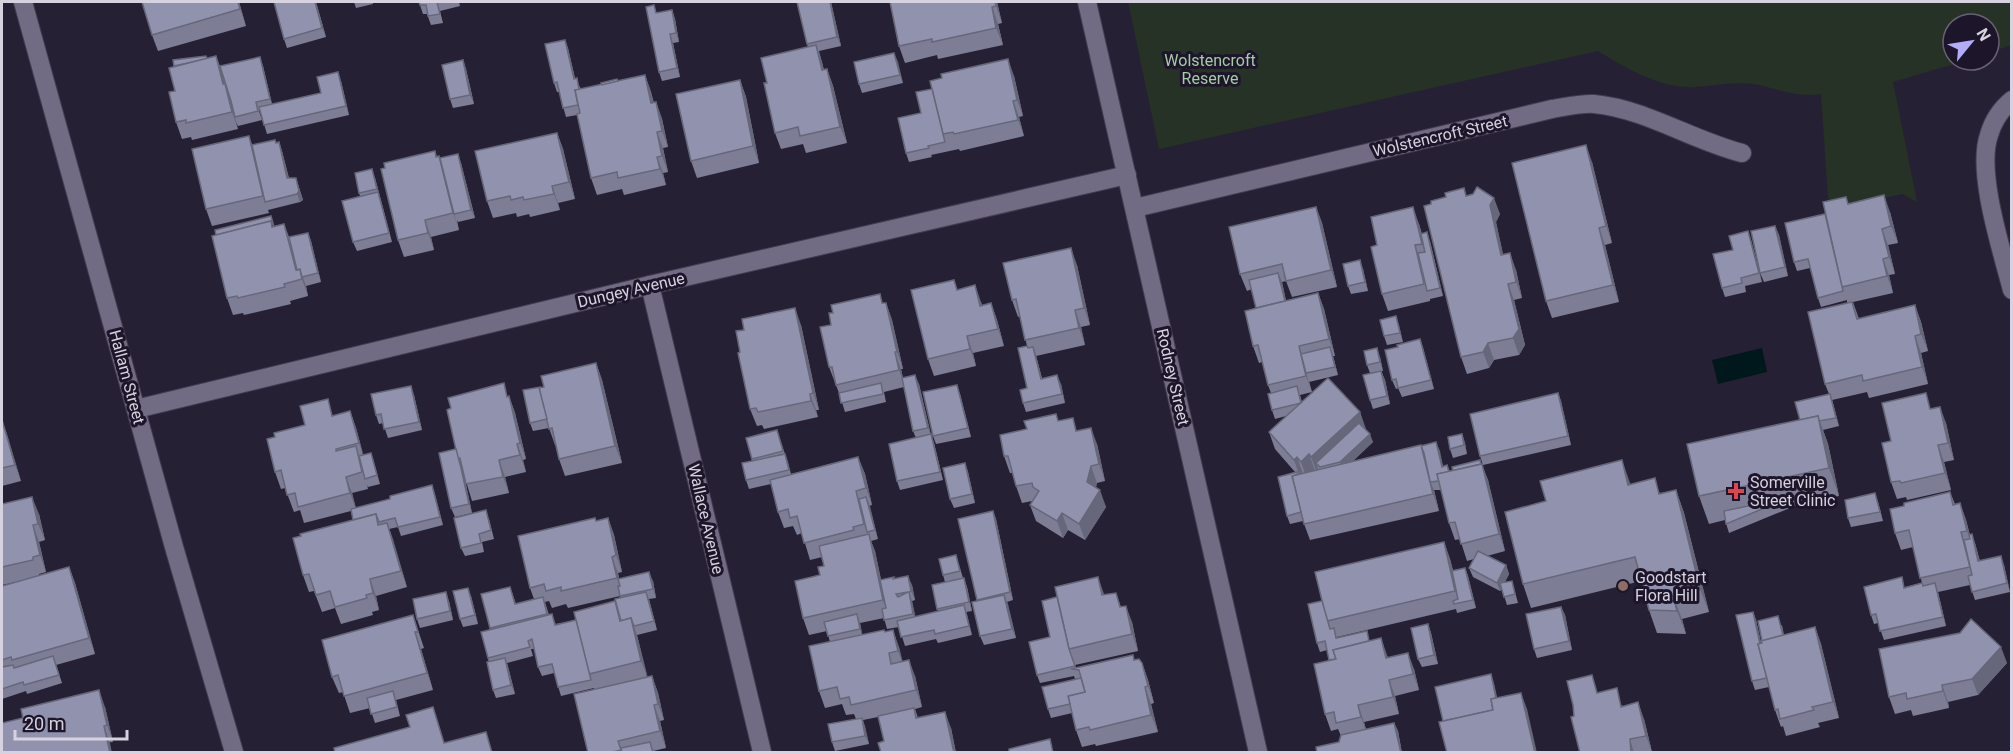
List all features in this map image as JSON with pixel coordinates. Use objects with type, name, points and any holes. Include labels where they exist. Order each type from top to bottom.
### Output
[{"type":"street","name":"Hallam Street","points":[[23,2],[174,547],[234,753]]},
{"type":"street","name":"Rodney Street","points":[[1087,2],[1258,753]]},
{"type":"street","points":[[2012,100],[1998,115],[1988,135],[1985,152],[1989,195],[2012,290]]},
{"type":"street","name":"Wolstencroft Street","points":[[1135,208],[1552,109],[1591,104],[1628,110],[1717,147],[1742,153]]},
{"type":"street","name":"Dungey Avenue","points":[[136,408],[1127,174]]},
{"type":"street","name":"Wallace Avenue","points":[[650,285],[762,753]]},
{"type":"green space","name":"Wolstencroft Reserve","points":[[1128,2],[2011,2],[2011,45],[2001,49],[2001,12],[1941,12],[1941,68],[1893,82],[1917,202],[1902,194],[1829,211],[1821,94],[1795,94],[1745,83],[1696,87],[1677,86],[1641,75],[1598,51],[1159,149]]},
{"type":"shaded area","points":[[1762,348],[1767,372],[1718,384],[1712,360]]},
{"type":"building","points":[[142,2],[238,2],[240,9],[152,35]]},
{"type":"building","points":[[274,2],[315,2],[322,28],[284,39]]},
{"type":"building","points":[[419,2],[437,2],[440,14],[428,16],[426,5],[420,5]]},
{"type":"building","points":[[797,2],[830,2],[837,37],[807,44]]},
{"type":"building","points":[[890,2],[995,2],[996,6],[992,7],[996,28],[932,42],[932,39],[899,46]]},
{"type":"building","points":[[654,5],[656,13],[672,10],[676,33],[670,34],[677,68],[659,72],[646,7]]},
{"type":"building","points":[[565,40],[574,79],[577,78],[579,90],[575,90],[578,105],[563,108],[557,82],[554,83],[545,44]]},
{"type":"building","points":[[816,45],[822,70],[827,69],[840,127],[800,136],[798,127],[775,133],[761,58]]},
{"type":"building","points":[[894,53],[900,75],[859,84],[854,62]]},
{"type":"building","points":[[206,56],[207,59],[174,66],[173,60]]},
{"type":"building","points":[[216,56],[232,112],[186,123],[186,120],[176,122],[169,92],[175,91],[169,68]]},
{"type":"building","points":[[260,57],[270,99],[256,102],[258,111],[235,117],[220,66]]},
{"type":"building","points":[[1008,59],[1017,100],[1013,101],[1018,120],[954,134],[953,132],[943,134],[930,81],[942,78],[941,74]]},
{"type":"building","points":[[463,60],[470,95],[450,99],[442,65]]},
{"type":"building","points":[[338,72],[346,106],[264,125],[259,107],[321,93],[317,77]]},
{"type":"building","points":[[645,75],[651,103],[656,102],[662,131],[657,132],[662,156],[657,157],[660,169],[618,178],[617,172],[591,178],[577,114],[580,113],[575,90]]},
{"type":"building","points":[[617,79],[618,81],[602,85],[601,83]]},
{"type":"building","points":[[740,80],[753,146],[691,161],[676,94]]},
{"type":"building","points":[[932,89],[945,142],[906,153],[898,118],[921,113],[916,92]]},
{"type":"building","points":[[557,133],[569,182],[552,186],[554,194],[524,200],[523,197],[511,200],[510,196],[487,201],[475,151]]},
{"type":"building","points":[[249,136],[263,196],[206,209],[192,149]]},
{"type":"building","points":[[275,140],[276,143],[279,142],[287,178],[296,178],[299,191],[297,194],[265,202],[252,145]]},
{"type":"building","points":[[1586,145],[1606,226],[1599,228],[1613,285],[1546,301],[1512,163]]},
{"type":"building","points":[[435,151],[436,157],[439,156],[453,213],[425,220],[428,233],[398,240],[381,169],[385,168],[384,163]]},
{"type":"building","points":[[458,154],[471,210],[454,214],[440,158]]},
{"type":"building","points":[[372,169],[377,189],[359,193],[355,173]]},
{"type":"building","points":[[1477,187],[1494,198],[1490,205],[1501,255],[1510,253],[1516,282],[1508,284],[1519,329],[1513,338],[1488,343],[1483,352],[1461,357],[1424,206],[1431,204],[1431,201],[1446,197],[1445,193],[1464,188],[1466,196],[1473,194]]},
{"type":"building","points":[[378,192],[389,233],[353,242],[342,201]]},
{"type":"building","points":[[1884,195],[1891,226],[1882,229],[1889,257],[1883,259],[1887,276],[1842,287],[1823,202],[1846,197],[1848,204]]},
{"type":"building","points":[[1316,207],[1331,270],[1286,281],[1282,264],[1240,274],[1229,227]]},
{"type":"building","points":[[1413,207],[1422,244],[1415,245],[1424,284],[1382,294],[1371,247],[1377,245],[1371,217]]},
{"type":"building","points":[[1825,214],[1843,291],[1818,298],[1808,259],[1794,262],[1785,223]]},
{"type":"building","points":[[271,216],[274,227],[271,221],[216,235],[215,230]]},
{"type":"building","points":[[271,221],[272,227],[284,224],[296,270],[300,269],[302,279],[284,284],[285,287],[238,298],[237,296],[227,298],[212,236]]},
{"type":"building","points":[[1775,226],[1785,267],[1760,273],[1751,231]]},
{"type":"building","points":[[1748,231],[1759,273],[1741,278],[1742,283],[1722,288],[1713,254],[1733,250],[1729,236]]},
{"type":"building","points":[[1427,232],[1440,288],[1427,291],[1418,253],[1425,252],[1421,234]]},
{"type":"building","points":[[308,233],[318,273],[302,277],[300,269],[297,270],[289,237]]},
{"type":"building","points":[[1071,248],[1084,308],[1075,310],[1079,328],[1025,340],[1016,299],[1012,300],[1003,263]]},
{"type":"building","points":[[1360,260],[1365,282],[1348,286],[1343,264]]},
{"type":"building","points":[[1278,273],[1285,301],[1256,308],[1249,280]]},
{"type":"building","points":[[954,280],[957,290],[975,285],[980,306],[991,303],[998,329],[967,336],[970,349],[928,359],[911,290]]},
{"type":"building","points":[[1318,293],[1329,339],[1299,346],[1306,376],[1268,385],[1258,345],[1253,346],[1245,311]]},
{"type":"building","points":[[880,294],[882,303],[886,303],[899,370],[836,385],[832,367],[829,367],[820,327],[831,325],[829,313],[833,313],[831,305]]},
{"type":"building","points":[[1852,302],[1857,319],[1915,305],[1921,334],[1915,336],[1922,367],[1863,381],[1862,375],[1825,384],[1808,312]]},
{"type":"building","points":[[795,308],[813,393],[810,394],[811,401],[758,412],[756,408],[750,409],[738,353],[740,352],[736,331],[744,330],[742,319]]},
{"type":"building","points":[[1396,316],[1400,333],[1384,336],[1380,320]]},
{"type":"building","points":[[1420,339],[1431,380],[1398,388],[1396,379],[1392,380],[1385,350]]},
{"type":"building","points":[[1027,346],[1028,348],[1033,347],[1041,379],[1057,375],[1062,394],[1023,403],[1020,390],[1027,388],[1018,348]]},
{"type":"building","points":[[1330,347],[1335,367],[1306,373],[1301,354]]},
{"type":"building","points":[[1377,348],[1380,362],[1367,365],[1364,351]]},
{"type":"building","points":[[596,363],[615,446],[559,459],[539,388],[544,387],[541,376]]},
{"type":"building","points":[[1381,371],[1387,396],[1370,400],[1363,375]]},
{"type":"building","points":[[915,375],[928,428],[913,431],[902,378]]},
{"type":"building","points":[[1328,378],[1360,412],[1311,457],[1309,454],[1301,462],[1297,457],[1294,460],[1269,432]]},
{"type":"building","points":[[504,383],[520,443],[517,444],[520,455],[499,460],[503,477],[466,484],[447,410],[451,408],[448,398]]},
{"type":"building","points":[[881,383],[883,394],[841,403],[839,393]]},
{"type":"building","points":[[957,385],[968,428],[933,436],[923,392]]},
{"type":"building","points":[[411,386],[419,422],[384,429],[381,414],[376,415],[371,394]]},
{"type":"building","points":[[1297,386],[1301,403],[1272,410],[1268,394]]},
{"type":"building","points":[[541,387],[539,388],[547,419],[530,423],[523,390]]},
{"type":"building","points":[[1558,393],[1568,436],[1480,456],[1470,414]]},
{"type":"building","points":[[1926,393],[1930,409],[1940,407],[1948,443],[1938,445],[1945,473],[1901,483],[1900,481],[1891,482],[1882,443],[1891,441],[1882,403]]},
{"type":"building","points":[[1830,394],[1836,418],[1819,421],[1818,416],[1800,420],[1795,402]]},
{"type":"building","points":[[328,399],[332,416],[350,411],[359,443],[336,449],[336,451],[356,446],[362,472],[346,477],[350,493],[298,507],[295,493],[287,495],[281,470],[275,472],[267,439],[275,437],[274,433],[305,425],[300,406]]},
{"type":"building","points":[[1056,414],[1058,421],[1073,418],[1076,431],[1091,428],[1099,464],[1091,466],[1087,482],[1100,490],[1079,524],[1062,513],[1057,521],[1030,505],[1039,491],[1033,487],[1032,483],[1016,486],[1008,456],[1004,456],[1000,435],[1027,429],[1024,421]]},
{"type":"building","points":[[1818,416],[1829,468],[1699,496],[1687,444]]},
{"type":"building","points":[[2,420],[15,465],[2,468]]},
{"type":"building","points":[[1359,423],[1370,434],[1340,462],[1320,467],[1316,463]]},
{"type":"building","points":[[777,430],[783,451],[752,459],[746,438]]},
{"type":"building","points":[[931,434],[940,472],[897,481],[889,444]]},
{"type":"building","points":[[1462,434],[1464,445],[1450,449],[1448,437]]},
{"type":"building","points":[[1436,442],[1442,467],[1447,465],[1449,472],[1437,474],[1439,481],[1430,482],[1421,446]]},
{"type":"building","points":[[1421,445],[1433,494],[1304,524],[1292,476]]},
{"type":"building","points":[[456,449],[469,504],[451,508],[439,453]]},
{"type":"building","points":[[371,453],[377,475],[365,479],[359,456]]},
{"type":"building","points":[[785,454],[789,470],[746,480],[742,463]]},
{"type":"building","points":[[858,457],[866,488],[856,491],[864,524],[853,527],[854,530],[804,543],[797,516],[790,518],[788,509],[778,512],[770,480]]},
{"type":"building","points":[[1480,460],[1481,464],[1453,471],[1452,467]]},
{"type":"building","points":[[1622,460],[1628,485],[1655,478],[1659,494],[1676,490],[1700,589],[1673,596],[1677,611],[1649,610],[1635,557],[1523,584],[1505,512],[1546,501],[1540,481]]},
{"type":"building","points":[[965,463],[972,494],[950,499],[943,468]]},
{"type":"building","points":[[1482,464],[1499,534],[1461,544],[1455,522],[1449,523],[1437,474]]},
{"type":"building","points":[[1297,472],[1298,474],[1292,476],[1301,512],[1287,516],[1278,477]]},
{"type":"building","points":[[432,485],[440,517],[398,527],[395,518],[379,522],[376,514],[353,520],[351,509]]},
{"type":"building","points":[[1950,492],[1953,505],[1960,503],[1967,531],[1961,532],[1970,567],[1920,578],[1909,530],[1895,533],[1890,509],[1904,506],[1904,503]]},
{"type":"building","points":[[1875,493],[1880,512],[1848,518],[1845,500]]},
{"type":"building","points":[[32,497],[38,524],[33,525],[40,555],[33,557],[33,560],[2,567],[2,504]]},
{"type":"building","points":[[866,497],[875,530],[867,532],[859,499]]},
{"type":"building","points":[[1786,499],[1726,524],[1724,511]]},
{"type":"building","points":[[486,510],[491,530],[479,534],[481,543],[461,548],[454,518]]},
{"type":"building","points":[[993,511],[1010,592],[977,600],[958,519]]},
{"type":"building","points":[[376,514],[378,525],[387,523],[401,571],[370,579],[373,593],[366,595],[367,598],[335,607],[330,591],[316,595],[309,574],[303,575],[293,538],[301,536],[300,534]]},
{"type":"building","points":[[595,518],[596,521],[608,518],[616,555],[612,557],[617,578],[561,591],[561,587],[546,591],[544,584],[530,588],[518,536]]},
{"type":"building","points":[[869,534],[883,600],[803,618],[795,581],[820,575],[818,567],[824,566],[819,546]]},
{"type":"building","points":[[1972,534],[1978,561],[2001,556],[2007,583],[1972,592],[1968,576],[1972,575],[1964,540],[1970,539],[1969,535]]},
{"type":"building","points":[[1444,542],[1455,591],[1327,621],[1315,572]]},
{"type":"building","points":[[1478,551],[1506,565],[1497,583],[1469,568]]},
{"type":"building","points":[[956,555],[960,571],[943,575],[939,559]]},
{"type":"building","points":[[69,567],[89,638],[12,660],[11,657],[2,660],[2,586]]},
{"type":"building","points":[[1465,568],[1473,600],[1454,604],[1453,601],[1458,599],[1452,571]]},
{"type":"building","points":[[649,572],[653,589],[620,596],[618,579]]},
{"type":"building","points":[[908,576],[913,614],[884,620],[882,609],[886,608],[880,580],[894,577],[893,579]]},
{"type":"building","points":[[1098,577],[1102,595],[1116,593],[1120,607],[1126,606],[1132,634],[1069,649],[1055,587]]},
{"type":"building","points":[[1902,577],[1904,588],[1922,583],[1923,586],[1935,583],[1943,617],[1880,631],[1876,614],[1871,615],[1864,587]]},
{"type":"building","points":[[964,578],[969,602],[937,609],[932,585]]},
{"type":"building","points":[[1512,581],[1515,594],[1504,597],[1500,583]]},
{"type":"building","points":[[510,587],[515,604],[543,597],[547,614],[490,628],[481,594]]},
{"type":"building","points":[[468,588],[475,615],[460,619],[453,591]]},
{"type":"building","points":[[446,592],[450,611],[417,619],[413,599]]},
{"type":"building","points":[[646,592],[654,621],[634,626],[631,618],[621,621],[615,599]]},
{"type":"building","points":[[1004,595],[1012,629],[980,636],[972,602]]},
{"type":"building","points":[[1057,597],[1075,666],[1037,675],[1029,642],[1050,637],[1042,601]]},
{"type":"building","points":[[615,601],[620,621],[631,618],[641,661],[589,674],[574,612]]},
{"type":"building","points":[[1322,601],[1330,629],[1334,628],[1336,638],[1367,631],[1369,641],[1333,650],[1336,659],[1329,660],[1325,641],[1317,643],[1308,604]]},
{"type":"building","points":[[964,605],[969,626],[935,634],[934,630],[901,637],[897,621]]},
{"type":"building","points":[[1561,607],[1569,641],[1534,649],[1526,614]]},
{"type":"building","points":[[1753,612],[1767,678],[1752,681],[1736,615]]},
{"type":"building","points":[[552,614],[555,625],[576,620],[591,680],[558,687],[552,664],[538,667],[532,639],[528,641],[530,647],[488,658],[481,632]]},
{"type":"building","points":[[857,614],[860,629],[828,636],[824,622]]},
{"type":"building","points":[[413,615],[418,632],[415,632],[427,673],[344,696],[338,675],[332,677],[322,640]]},
{"type":"building","points":[[1778,616],[1783,635],[1762,641],[1758,621]]},
{"type":"building","points":[[1971,619],[2001,647],[1972,679],[1942,685],[1943,691],[1907,699],[1906,693],[1889,697],[1879,649],[1960,633]]},
{"type":"building","points":[[1428,624],[1434,655],[1418,659],[1411,628]]},
{"type":"building","points":[[1815,627],[1833,702],[1812,707],[1814,710],[1780,719],[1778,709],[1775,710],[1758,644],[1762,643],[1761,641]]},
{"type":"building","points":[[884,630],[885,632],[893,630],[898,651],[889,653],[891,664],[909,660],[916,690],[851,705],[849,697],[840,699],[837,687],[819,691],[809,646]]},
{"type":"building","points":[[1381,638],[1386,658],[1408,653],[1413,674],[1389,680],[1393,697],[1358,705],[1361,717],[1336,723],[1334,712],[1325,714],[1314,664],[1336,659],[1333,650]]},
{"type":"building","points":[[1133,655],[1134,660],[1139,659],[1142,663],[1148,686],[1145,687],[1151,715],[1090,730],[1089,727],[1076,730],[1068,696],[1085,692],[1079,670],[1071,669]]},
{"type":"building","points":[[53,656],[59,675],[2,689],[2,667],[13,665],[14,668]]},
{"type":"building","points":[[505,658],[511,685],[493,690],[487,662]]},
{"type":"building","points":[[1491,674],[1496,698],[1491,699],[1493,710],[1443,721],[1435,687]]},
{"type":"building","points":[[1592,675],[1597,693],[1617,688],[1621,707],[1638,702],[1646,736],[1630,739],[1631,753],[1580,753],[1571,717],[1574,716],[1573,705],[1567,681]]},
{"type":"building","points":[[652,676],[658,704],[654,705],[660,731],[618,741],[621,750],[608,753],[588,753],[574,694]]},
{"type":"building","points":[[1081,678],[1085,692],[1068,696],[1070,704],[1048,709],[1042,687]]},
{"type":"building","points":[[99,690],[107,725],[104,726],[110,753],[2,753],[2,723],[23,718],[21,709]]},
{"type":"building","points":[[393,691],[397,707],[371,714],[367,698]]},
{"type":"building","points":[[1521,693],[1535,753],[1447,753],[1439,722],[1493,710],[1491,699]]},
{"type":"building","points":[[433,707],[444,743],[486,732],[492,753],[335,753],[334,748],[410,727],[406,715]]},
{"type":"building","points":[[914,708],[916,718],[945,712],[954,753],[879,753],[881,752],[878,743],[884,741],[878,716]]},
{"type":"building","points":[[862,718],[865,736],[832,742],[828,724]]},
{"type":"building","points":[[1394,723],[1401,753],[1317,753],[1316,747],[1339,742],[1341,735]]},
{"type":"building","points":[[1050,739],[1053,753],[1009,753],[1009,749]]},
{"type":"building","points":[[650,742],[653,753],[622,753],[621,748]]},
{"type":"place","name":"Somerville Street Clinic","points":[[1736,491]]},
{"type":"place","name":"Goodstart Flora Hill","points":[[1623,586]]}]
